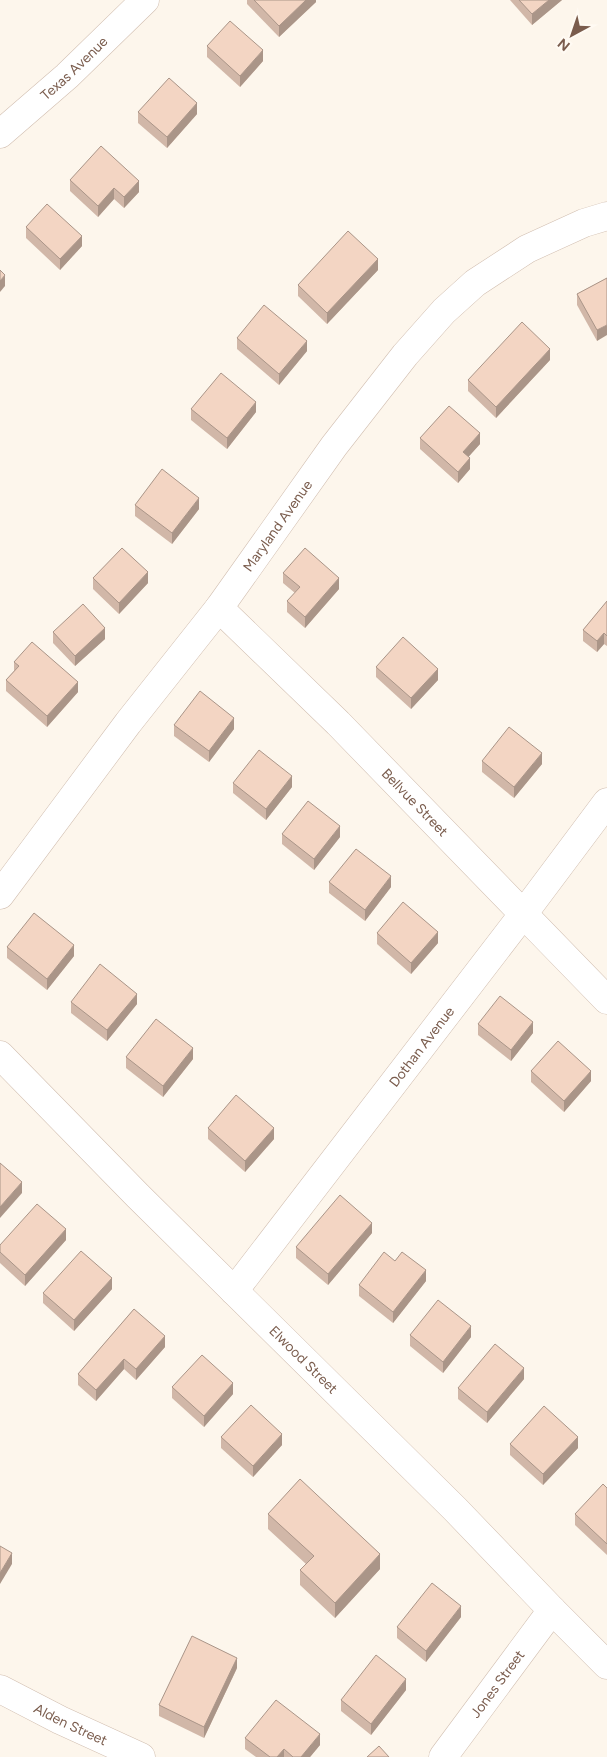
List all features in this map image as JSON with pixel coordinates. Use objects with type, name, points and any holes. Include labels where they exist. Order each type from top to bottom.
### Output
[{"type":"street","name":"Texas Avenue","points":[[1,130],[67,76],[145,0]]},
{"type":"street","name":"Maryland Avenue","points":[[0,895],[128,723],[218,608],[334,446],[406,355],[444,311],[475,284],[527,249],[584,223],[607,216]]},
{"type":"street","name":"Bellvue Street","points":[[218,608],[338,723],[607,1000]]},
{"type":"street","name":"Dothan Avenue","points":[[234,1291],[524,914],[607,802]]},
{"type":"street","name":"Elwood Street","points":[[0,1054],[138,1196],[455,1509],[607,1665]]},
{"type":"street","name":"Jones Street","points":[[444,1757],[552,1610]]},
{"type":"street","name":"Alden Street","points":[[0,1689],[60,1720],[141,1757]]},
{"type":"building","points":[[254,0],[306,0],[279,26]]},
{"type":"building","points":[[519,0],[549,0],[532,14]]},
{"type":"building","points":[[230,21],[263,50],[240,76],[207,46]]},
{"type":"building","points":[[169,78],[197,103],[167,137],[138,112]]},
{"type":"building","points":[[101,146],[139,181],[124,197],[114,188],[98,206],[70,180]]},
{"type":"building","points":[[47,204],[82,236],[60,259],[26,227]]},
{"type":"building","points":[[348,231],[378,259],[327,313],[298,285]]},
{"type":"building","points":[[0,270],[5,275],[0,281]]},
{"type":"building","points":[[607,278],[607,325],[597,330],[577,294]]},
{"type":"building","points":[[264,305],[307,341],[279,374],[237,338]]},
{"type":"building","points":[[522,322],[550,349],[496,407],[468,380]]},
{"type":"building","points":[[221,373],[256,402],[227,438],[191,409]]},
{"type":"building","points":[[449,406],[480,433],[463,452],[470,458],[458,472],[420,438]]},
{"type":"building","points":[[162,469],[199,498],[172,533],[135,505]]},
{"type":"building","points":[[122,548],[148,572],[119,603],[93,578]]},
{"type":"building","points":[[305,548],[339,578],[305,617],[287,601],[300,587],[283,573]]},
{"type":"building","points":[[607,601],[607,636],[604,633],[597,641],[583,630]]},
{"type":"building","points":[[83,604],[105,628],[75,656],[53,632]]},
{"type":"building","points":[[403,637],[438,669],[411,698],[376,667]]},
{"type":"building","points":[[32,642],[78,682],[47,716],[6,680],[19,666],[14,662]]},
{"type":"building","points":[[200,691],[234,718],[209,751],[174,725]]},
{"type":"building","points":[[509,727],[542,753],[514,787],[482,761]]},
{"type":"building","points":[[259,750],[292,776],[266,809],[233,783]]},
{"type":"building","points":[[308,801],[340,826],[314,859],[282,834]]},
{"type":"building","points":[[356,849],[391,876],[365,910],[329,882]]},
{"type":"building","points":[[403,902],[438,932],[411,963],[377,933]]},
{"type":"building","points":[[34,913],[74,945],[47,979],[7,947]]},
{"type":"building","points":[[100,964],[137,994],[107,1030],[71,1002]]},
{"type":"building","points":[[500,996],[533,1022],[511,1050],[478,1024]]},
{"type":"building","points":[[156,1019],[193,1048],[163,1086],[126,1057]]},
{"type":"building","points":[[558,1041],[591,1071],[564,1101],[531,1071]]},
{"type":"building","points":[[236,1095],[274,1128],[245,1161],[208,1128]]},
{"type":"building","points":[[0,1163],[22,1182],[0,1207]]},
{"type":"building","points":[[340,1195],[372,1223],[328,1274],[296,1247]]},
{"type":"building","points":[[37,1204],[66,1229],[25,1275],[0,1252],[0,1245]]},
{"type":"building","points":[[81,1251],[112,1278],[74,1320],[43,1293]]},
{"type":"building","points":[[384,1252],[395,1261],[402,1252],[426,1270],[393,1312],[359,1285]]},
{"type":"building","points":[[438,1300],[471,1326],[443,1362],[410,1335]]},
{"type":"building","points":[[134,1309],[165,1336],[136,1369],[124,1359],[96,1390],[78,1374]]},
{"type":"building","points":[[495,1344],[524,1368],[487,1412],[458,1388]]},
{"type":"building","points":[[202,1355],[233,1383],[204,1416],[172,1387]]},
{"type":"building","points":[[251,1405],[282,1434],[253,1466],[221,1437]]},
{"type":"building","points":[[544,1406],[578,1437],[543,1474],[510,1444]]},
{"type":"building","points":[[300,1479],[380,1554],[335,1603],[300,1570],[314,1556],[268,1514]]},
{"type":"building","points":[[603,1484],[607,1488],[607,1544],[575,1514]]},
{"type":"building","points":[[0,1546],[12,1553],[0,1573]]},
{"type":"building","points":[[432,1583],[461,1606],[426,1651],[397,1627]]},
{"type":"building","points":[[192,1636],[237,1658],[204,1727],[159,1705]]},
{"type":"building","points":[[376,1655],[406,1679],[371,1724],[341,1700]]},
{"type":"building","points":[[276,1700],[320,1734],[301,1757],[293,1757],[284,1749],[277,1757],[270,1757],[245,1738]]},
{"type":"building","points":[[379,1746],[389,1757],[367,1757]]}]
